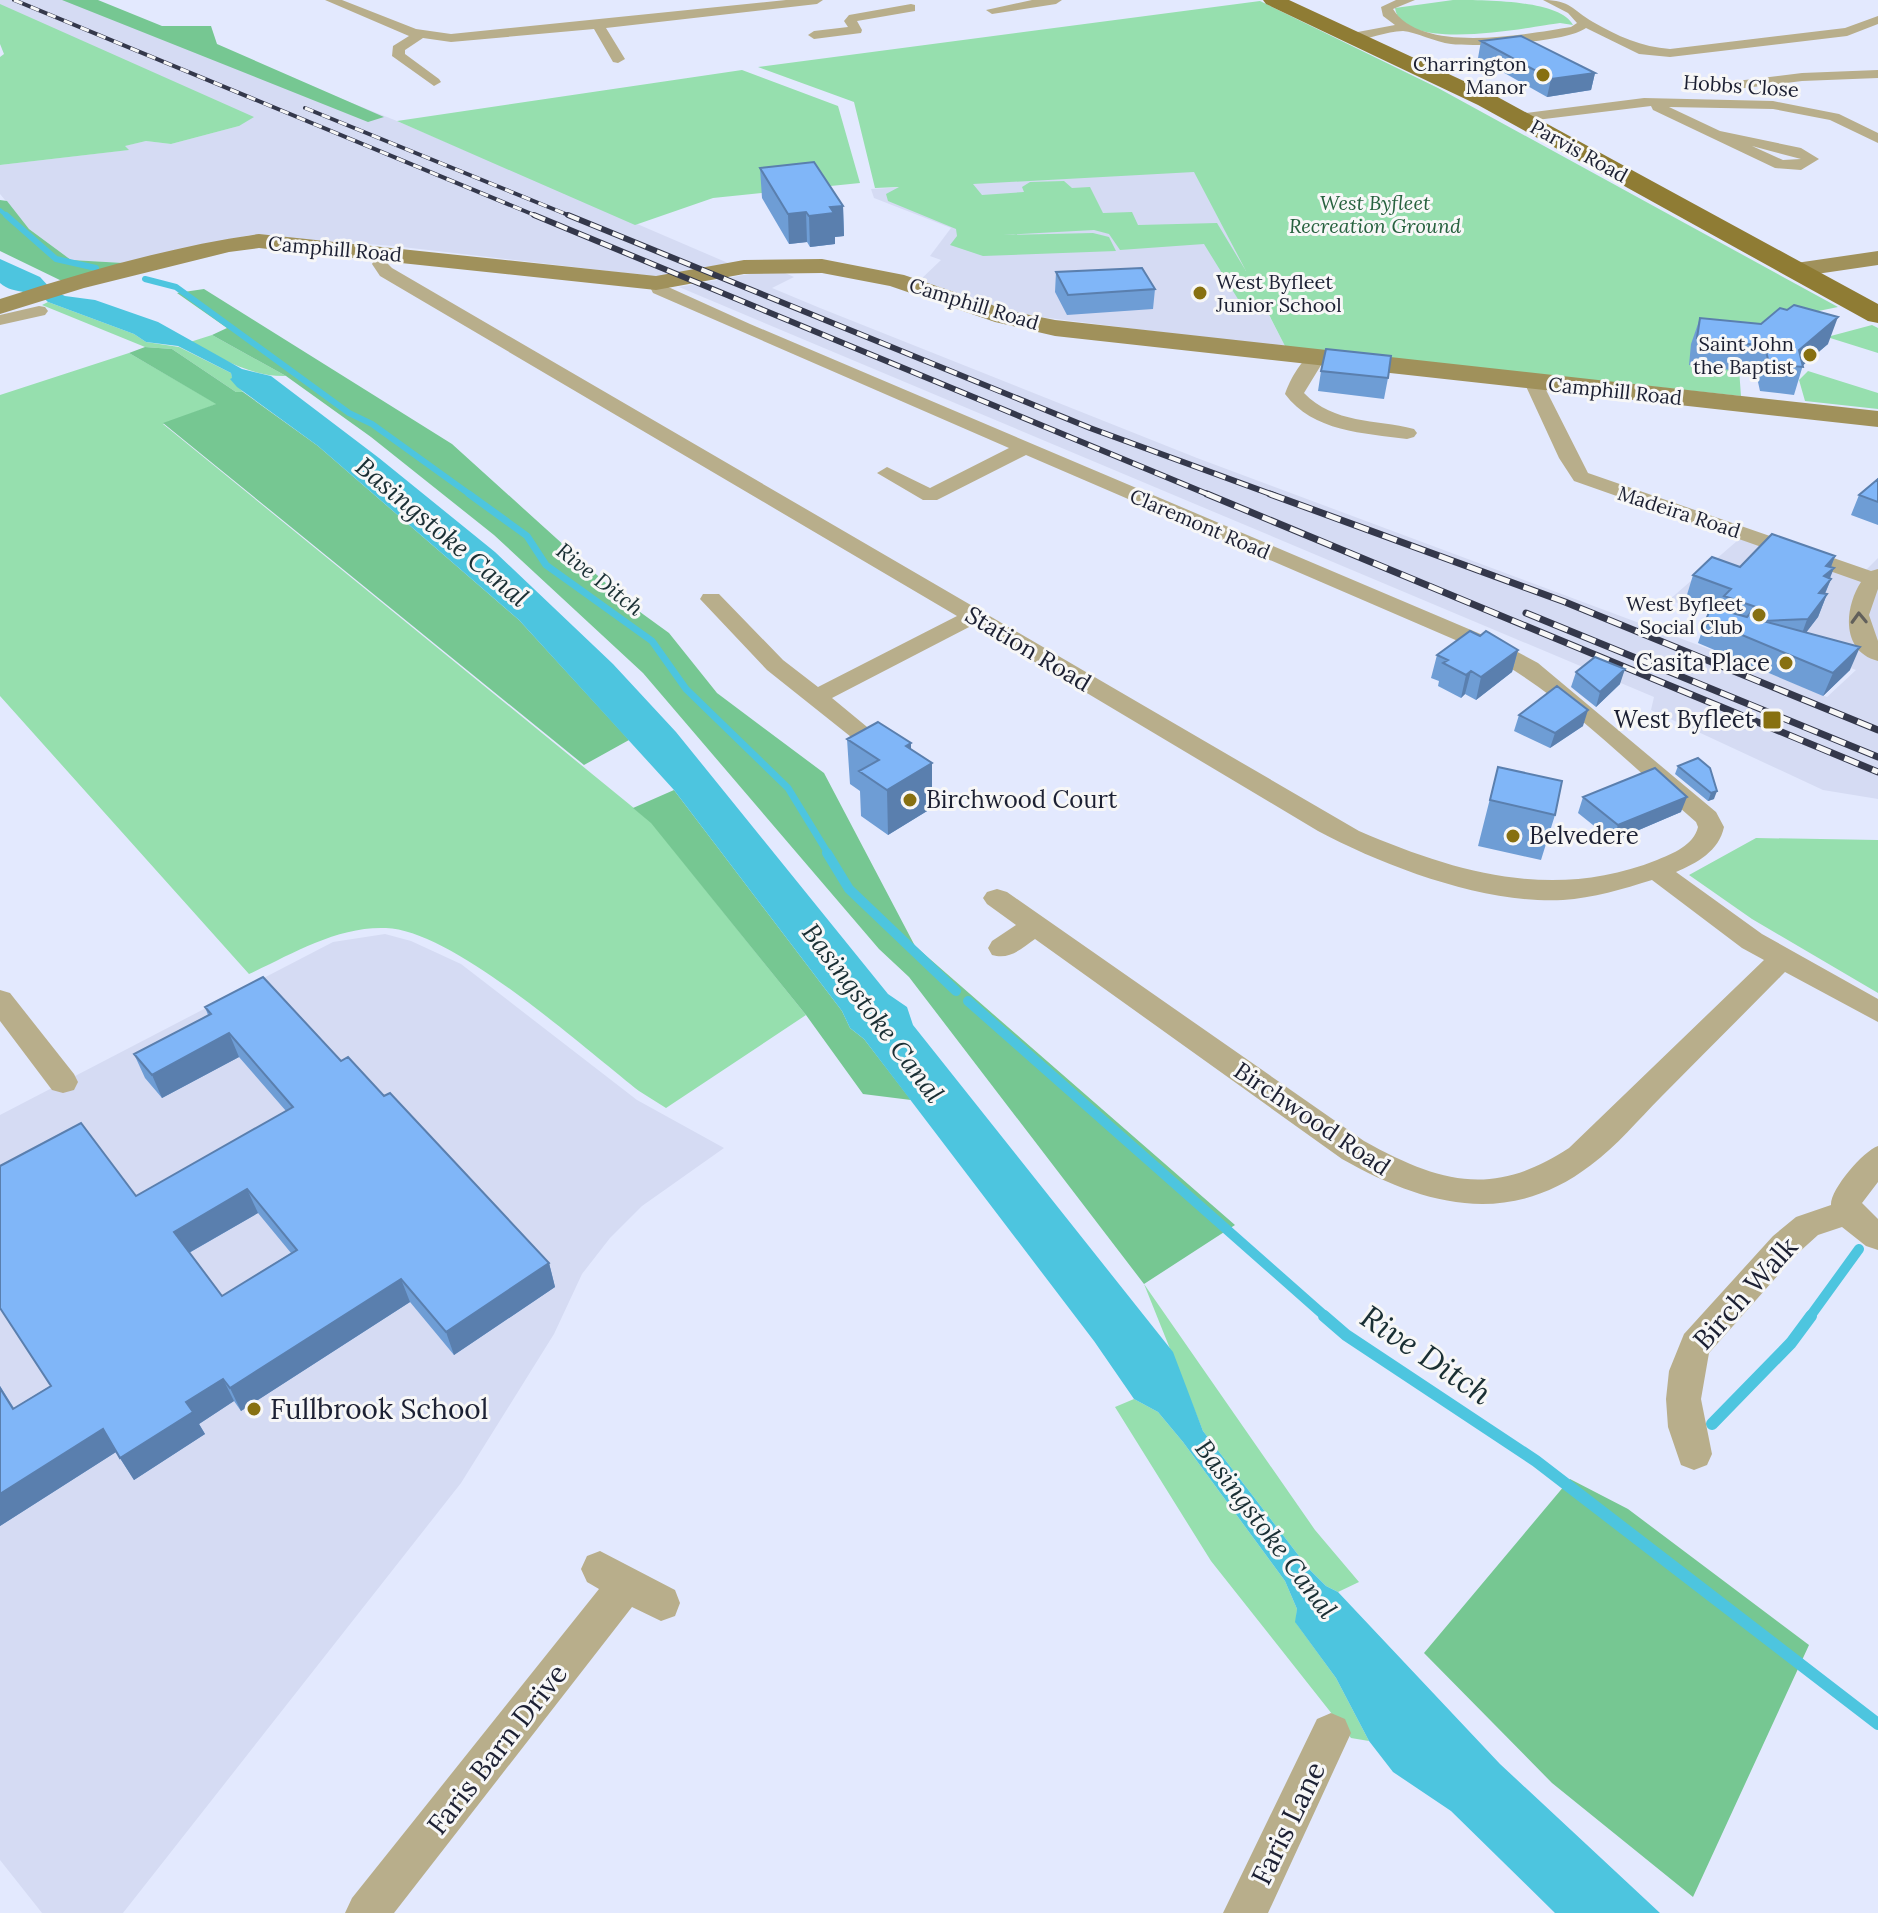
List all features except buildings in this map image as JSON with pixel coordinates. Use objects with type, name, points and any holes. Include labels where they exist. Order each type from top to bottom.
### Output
[{"type":"main road","name":"Parvis Road","points":[[1273,0],[1519,118],[1878,315]]},
{"type":"street","points":[[331,0],[390,26],[420,34],[482,37],[817,0]]},
{"type":"street","points":[[814,35],[856,30],[850,21],[853,18],[905,9],[886,0]]},
{"type":"street","points":[[992,10],[1056,0]]},
{"type":"street","points":[[1549,0],[1572,10],[1585,23],[1635,48],[1670,53],[1847,32],[1878,20]]},
{"type":"street","points":[[1401,1],[1387,7],[1387,13],[1401,25],[1436,37],[1486,42],[1575,30],[1585,23]]},
{"type":"street","points":[[648,9],[659,19]]},
{"type":"street","points":[[598,25],[618,59]]},
{"type":"street","points":[[1347,34],[1401,25]]},
{"type":"street","points":[[420,34],[398,49],[399,56],[434,82]]},
{"type":"street","points":[[1644,102],[1665,94],[1787,78],[1878,74]]},
{"type":"street","name":"Hobbs Close","points":[[1644,102],[1681,115],[1720,135],[1780,165],[1801,165],[1812,159],[1796,151],[1720,135]]},
{"type":"street","name":"Hobbs Close","points":[[1519,118],[1644,102],[1781,105],[1834,117],[1878,139]]},
{"type":"street","name":"Camphill Road","points":[[0,307],[33,305],[75,283],[243,242],[280,242],[656,283],[769,265],[837,267],[895,280],[1025,322],[1878,419]]},
{"type":"street","name":"Station Road","points":[[386,253],[380,264],[386,272],[1339,832],[1375,848],[1492,883],[1551,891],[1598,887],[1656,870],[1707,841],[1711,832],[1709,822]]},
{"type":"street","points":[[1796,270],[1878,258]]},
{"type":"street","name":"Claremont Road","points":[[656,283],[659,289],[676,298],[1489,646],[1530,668],[1652,769],[1709,822]]},
{"type":"street","points":[[0,320],[33,305]]},
{"type":"street","points":[[1317,357],[1299,381],[1294,394],[1303,405],[1327,418],[1379,432],[1407,433]]},
{"type":"street","name":"Madeira Road","points":[[1533,382],[1581,477],[1877,579]]},
{"type":"street","points":[[887,473],[930,496],[1027,447]]},
{"type":"street","points":[[1877,579],[1859,603],[1857,622],[1868,645],[1878,654]]},
{"type":"street","points":[[711,599],[775,665],[893,758]]},
{"type":"street","points":[[817,697],[974,616]]},
{"type":"street","points":[[1656,870],[1723,922],[1878,1012]]},
{"type":"street","name":"Birchwood Road","points":[[997,898],[1374,1164],[1422,1185],[1471,1194],[1511,1190],[1533,1183],[1579,1158],[1782,959]]},
{"type":"street","points":[[1002,948],[1035,926]]},
{"type":"street","points":[[0,1000],[63,1082]]},
{"type":"street","points":[[1878,1158],[1848,1194],[1845,1202],[1849,1212],[1878,1237]]},
{"type":"street","name":"Birch Walk","points":[[1694,1454],[1682,1403],[1689,1358],[1696,1344],[1796,1235],[1820,1219],[1849,1212]]},
{"type":"street","name":"Faris Barn Drive","points":[[367,1913],[629,1586]]},
{"type":"street","name":"Faris Lane","points":[[1245,1913],[1331,1733]]},
{"type":"shaded area","points":[[0,0],[94,0],[397,121],[728,263],[659,277],[394,246],[249,235],[141,264],[71,260],[29,229],[0,194],[0,165],[128,150],[124,146],[146,141],[171,144],[239,126],[0,11]]},
{"type":"shaded area","points":[[1194,171],[1286,348],[1017,314],[919,281],[941,260],[930,256],[951,228],[874,198],[871,189]]},
{"type":"shaded area","points":[[776,269],[794,277],[772,288],[820,308],[1197,458],[1725,655],[1827,697],[1856,670],[1669,600],[1745,534],[1861,575],[1878,558],[1878,799],[1823,790],[1651,710],[1654,697],[679,287]]},
{"type":"shaded area","name":"Fullbrook School","points":[[385,934],[411,941],[461,964],[637,1100],[724,1148],[642,1206],[610,1238],[582,1274],[554,1334],[461,1483],[123,1913],[42,1913],[0,1860],[0,1115],[333,942]]},
{"type":"green space","points":[[62,0],[98,0],[162,26],[211,26],[217,44],[384,117],[368,122]]},
{"type":"green space","points":[[1453,0],[1502,1],[1538,6],[1565,17],[1573,25],[1560,23],[1496,32],[1442,34],[1419,30],[1403,22],[1395,8]]},
{"type":"green space","name":"West Byfleet Recreation Ground","points":[[1260,1],[1438,88],[1838,307],[1736,328],[1741,396],[1286,348],[1262,301],[1241,304],[1204,244],[1120,250],[1109,234],[1094,230],[1003,235],[1093,233],[1109,237],[1116,251],[983,256],[950,245],[957,236],[956,229],[888,201],[886,194],[899,187],[875,188],[854,102],[758,67]],"holes":[[[1194,172],[1246,271],[1217,223],[1138,225],[1132,212],[1103,213],[1090,187],[1072,188],[1064,181],[1030,182],[1022,187],[1024,192],[982,195],[973,184]]]},
{"type":"green space","points":[[0,4],[254,117],[239,126],[171,144],[146,141],[125,146],[129,150],[0,165],[0,57],[4,54],[0,44]]},
{"type":"green space","points":[[742,70],[838,106],[860,183],[713,198],[635,225],[397,121]]},
{"type":"green space","points":[[0,200],[7,201],[29,229],[71,260],[141,264],[66,283],[0,251]]},
{"type":"green space","points":[[204,289],[452,444],[629,604],[669,633],[717,693],[824,773],[915,946],[1235,1225],[1144,1284],[909,977],[879,949],[643,673],[494,535],[371,437],[286,376],[212,335],[227,328],[177,293]]},
{"type":"green space","points":[[48,302],[134,334],[146,342],[179,347],[231,373],[233,381],[243,392],[236,392],[172,349],[145,347],[42,305]]},
{"type":"green space","points":[[1872,325],[1878,328],[1878,353],[1827,337]]},
{"type":"green space","points":[[212,335],[286,376],[248,370],[190,342]]},
{"type":"green space","points":[[145,347],[172,349],[236,392],[243,392],[318,446],[519,620],[629,740],[584,765],[163,423],[216,404],[129,353]]},
{"type":"green space","points":[[129,353],[217,404],[163,424],[651,822],[806,1015],[666,1108],[639,1091],[481,969],[446,948],[414,934],[386,928],[332,936],[249,974],[0,696],[0,395]]},
{"type":"green space","points":[[1808,371],[1878,393],[1878,409],[1805,401],[1799,380]]},
{"type":"green space","points":[[674,790],[842,1011],[850,1028],[864,1039],[911,1100],[863,1094],[806,1015],[651,823],[633,808]]},
{"type":"green space","points":[[1756,838],[1878,840],[1878,993],[1752,919],[1689,875]]},
{"type":"green space","points":[[1144,1284],[1315,1530],[1359,1582],[1338,1592],[1326,1586],[1309,1569],[1203,1431]]},
{"type":"green space","points":[[1134,1399],[1158,1412],[1183,1442],[1285,1581],[1297,1609],[1296,1623],[1336,1678],[1369,1741],[1351,1738],[1211,1561],[1115,1407]]},
{"type":"green space","points":[[1570,1479],[1628,1509],[1809,1645],[1693,1897],[1552,1783],[1424,1653]]},
{"type":"water","name":"Basingstoke Canal","points":[[0,259],[40,277],[52,290],[65,296],[95,300],[158,322],[242,369],[271,376],[495,552],[613,664],[676,732],[888,994],[907,1007],[913,1025],[1173,1352],[1203,1431],[1309,1569],[1326,1586],[1338,1592],[1500,1764],[1660,1913],[1555,1913],[1451,1811],[1393,1772],[1369,1741],[1336,1678],[1295,1622],[1297,1609],[1285,1581],[1183,1442],[1158,1412],[1134,1399],[1094,1341],[864,1039],[850,1028],[842,1011],[674,790],[519,620],[318,446],[237,387],[230,379],[231,373],[178,346],[146,342],[134,334],[37,295],[6,287],[0,283]]},
{"type":"waterway","name":"Rive Ditch","points":[[0,210],[8,217]]},
{"type":"waterway","name":"Rive Ditch","points":[[6,215],[56,259],[96,268]]},
{"type":"waterway","name":"Rive Ditch","points":[[145,279],[176,287],[349,413],[372,424],[472,496]]},
{"type":"waterway","name":"Rive Ditch","points":[[469,494],[527,536],[546,565],[652,641],[686,689],[788,788],[829,855]]},
{"type":"waterway","name":"Rive Ditch","points":[[827,853],[849,889],[956,991]]},
{"type":"waterway","name":"Rive Ditch","points":[[968,1001],[1327,1318]]},
{"type":"waterway","points":[[1809,1318],[1859,1249]]},
{"type":"waterway","name":"Rive Ditch","points":[[1324,1316],[1346,1335],[1536,1461],[1878,1724]]},
{"type":"waterway","points":[[1712,1424],[1791,1343],[1811,1316]]},
{"type":"railway","points":[[14,0],[539,217]]},
{"type":"railway","points":[[305,108],[573,217]]},
{"type":"railway","points":[[534,215],[1212,496]]},
{"type":"railway","points":[[568,215],[1090,428],[1276,496]]},
{"type":"railway","points":[[1207,494],[1878,772]]},
{"type":"railway","points":[[1270,494],[1565,602],[1878,730]]},
{"type":"railway","points":[[1526,613],[1878,757]]},
{"type":"place","name":"Charrington Manor","points":[[1543,75]]},
{"type":"place","name":"West Byfleet Junior School","points":[[1200,293]]},
{"type":"place","name":"Saint John the Baptist","points":[[1810,355]]},
{"type":"place","name":"West Byfleet Social Club","points":[[1759,615]]},
{"type":"place","name":"Casita Place","points":[[1786,663]]},
{"type":"place","name":"West Byfleet","points":[[1772,720]]},
{"type":"place","name":"Birchwood Court","points":[[910,800]]},
{"type":"place","name":"Belvedere","points":[[1513,836]]},
{"type":"place","name":"Fullbrook School","points":[[254,1409]]}]
